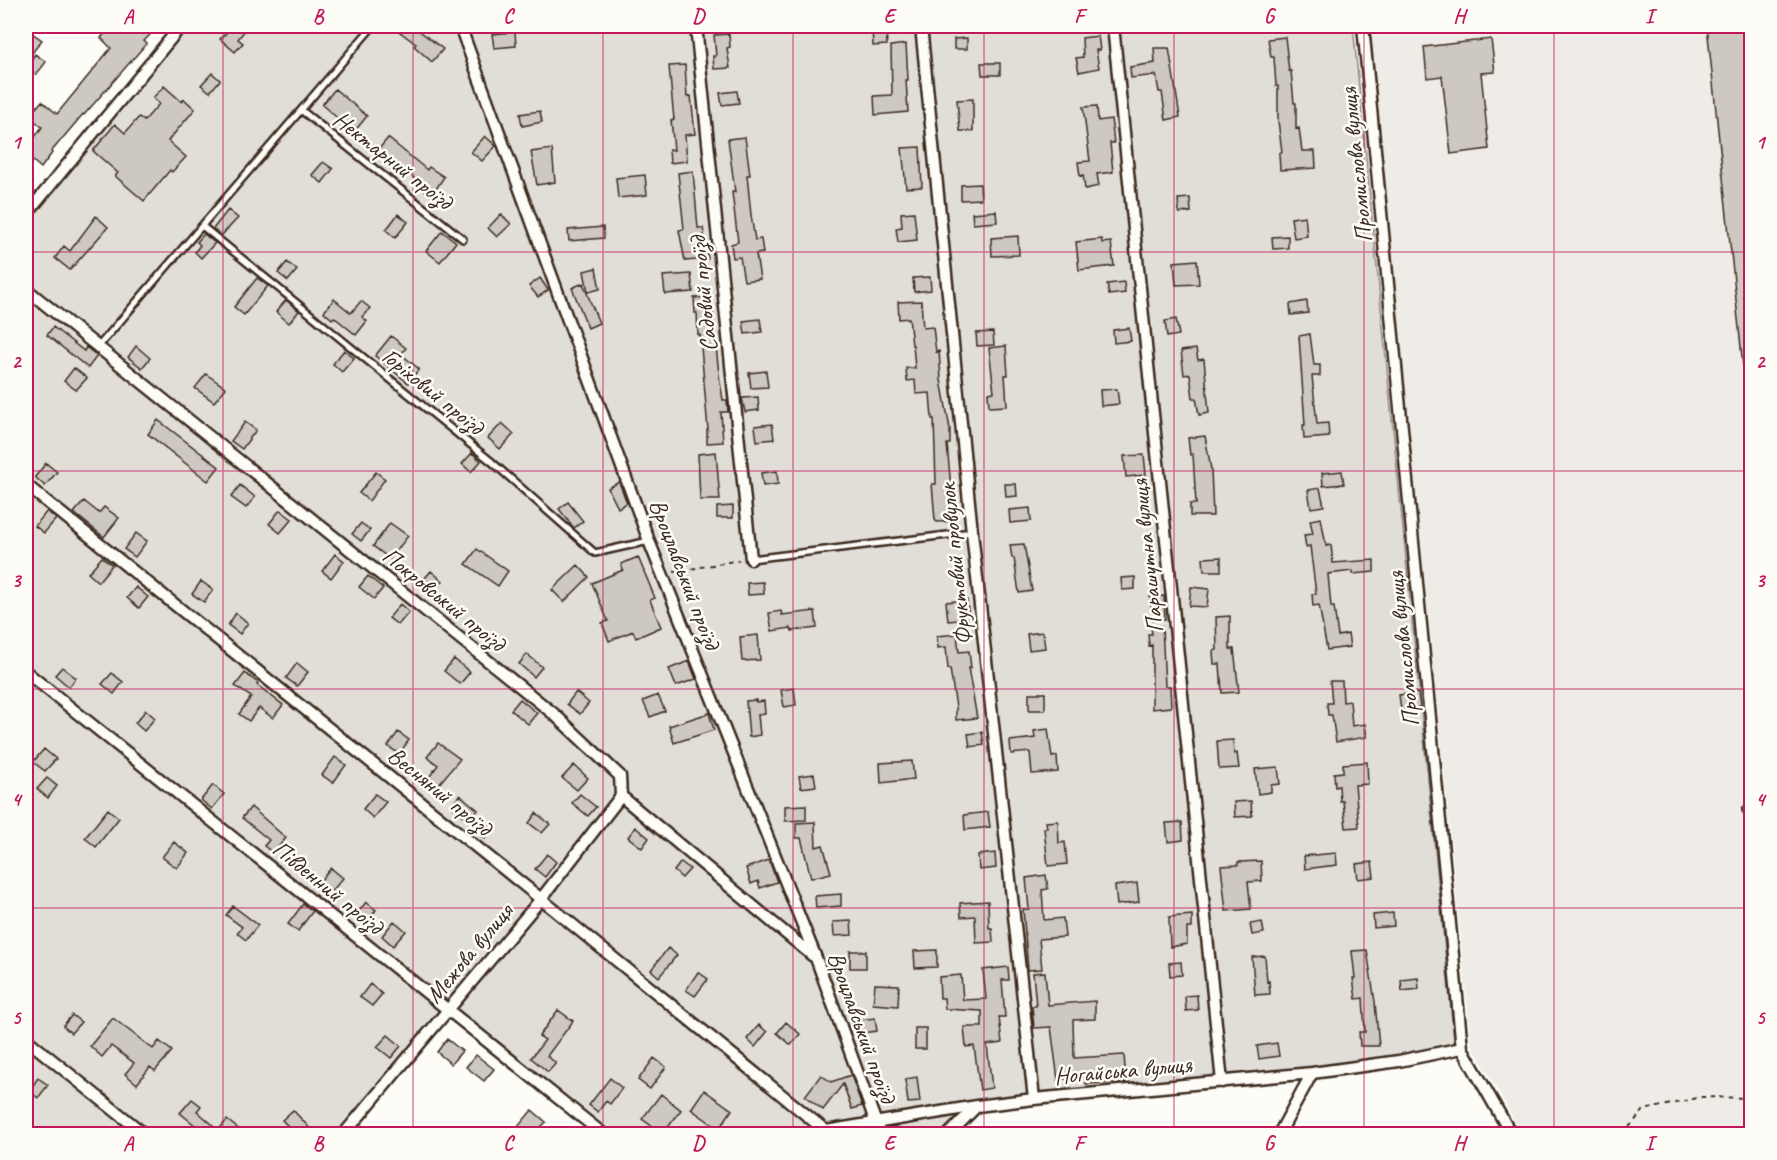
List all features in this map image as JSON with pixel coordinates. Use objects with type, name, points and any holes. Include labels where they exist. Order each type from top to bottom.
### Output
[{"type":"street","name":"Вроцлавський проїзд","points":[[460,26],[649,541],[816,958],[880,1134]]},
{"type":"street","name":"Садовий проїзд","points":[[696,26],[751,558]]},
{"type":"street","name":"Фруктовий провулок","points":[[921,26],[972,532],[1034,1099]]},
{"type":"street","name":"Парашутна вулиця","points":[[1113,26],[1222,1082]]},
{"type":"street","name":"Промислова вулиця","points":[[1363,26],[1462,1048]]},
{"type":"street","points":[[26,215],[174,28]]},
{"type":"street","name":"Покровський проїзд","points":[[26,289],[554,714],[620,776],[621,796]]},
{"type":"street","name":"Весняний проїзд","points":[[26,485],[826,1131]]},
{"type":"street","name":"Південний проїзд","points":[[26,672],[603,1134]]},
{"type":"street","points":[[621,796],[816,958]]},
{"type":"street","name":"Межова вулиця","points":[[344,1134],[541,899],[621,796]]},
{"type":"street","points":[[26,1039],[144,1134]]},
{"type":"street","points":[[1279,1134],[1312,1073],[1399,1061],[1462,1048],[1511,1134]]},
{"type":"street","name":"Ногайська вулиця","points":[[826,1131],[1034,1099],[1312,1073]]},
{"type":"street","points":[[949,1134],[977,1106]]},
{"type":"lane","points":[[98,348],[373,26]]},
{"type":"lane","name":"Нектарний проїзд","points":[[301,110],[463,239]]},
{"type":"lane","name":"Горіховий проїзд","points":[[202,226],[492,462],[595,553],[649,541]]},
{"type":"lane","points":[[751,558],[972,532]]},
{"type":"path","points":[[662,574],[751,558]]},
{"type":"path","points":[[1623,1134],[1644,1110],[1702,1097],[1752,1098]]},
{"type":"shaded area","points":[[188,26],[1353,26],[1455,1051],[1399,1061],[977,1106],[949,1134],[603,1134],[449,1010],[344,1134],[26,1134],[26,224]]},
{"type":"shaded area","points":[[1369,26],[1751,26],[1751,1134],[1522,1134],[1471,1043]]},
{"type":"building","points":[[124,26],[158,26],[144,41],[147,43],[51,152],[41,168],[26,155],[26,149],[42,127],[29,116],[42,101],[57,114],[111,48],[101,38],[110,27],[117,33]]},
{"type":"building","points":[[233,26],[248,26],[238,39],[243,43],[235,52],[220,39]]},
{"type":"building","points":[[392,26],[413,26],[443,49],[432,62],[414,46],[416,44]]},
{"type":"building","points":[[1707,26],[1752,26],[1752,375],[1744,376]]},
{"type":"building","points":[[886,27],[887,45],[873,46],[872,28]]},
{"type":"building","points":[[515,32],[516,46],[494,48],[492,34]]},
{"type":"building","points":[[32,33],[42,40],[26,61],[26,41]]},
{"type":"building","points":[[729,34],[730,47],[727,48],[730,68],[714,69],[713,56],[716,56],[714,35]]},
{"type":"building","points":[[1098,36],[1100,50],[1096,50],[1099,68],[1079,72],[1076,58],[1083,57],[1082,38]]},
{"type":"building","points":[[1285,37],[1294,103],[1296,103],[1296,129],[1299,128],[1302,151],[1315,151],[1316,168],[1280,170],[1279,153],[1282,152],[1278,121],[1278,86],[1276,86],[1274,57],[1271,57],[1268,39]]},
{"type":"building","points":[[967,38],[967,49],[954,49],[954,39]]},
{"type":"building","points":[[1491,39],[1495,72],[1481,73],[1489,149],[1451,154],[1442,76],[1427,78],[1424,47]]},
{"type":"building","points":[[906,44],[908,112],[875,115],[874,96],[892,95],[891,46]]},
{"type":"building","points":[[1154,48],[1169,48],[1180,117],[1166,120],[1162,92],[1159,92],[1156,75],[1131,78],[1130,67],[1155,63]]},
{"type":"building","points":[[35,54],[46,62],[36,75],[26,67]]},
{"type":"building","points":[[981,63],[1000,63],[1000,75],[982,75]]},
{"type":"building","points":[[685,65],[687,97],[691,96],[695,134],[685,135],[687,161],[670,163],[669,150],[674,150],[671,120],[674,120],[669,66]]},
{"type":"building","points":[[212,73],[220,80],[210,92],[201,85]]},
{"type":"building","points":[[164,86],[182,102],[184,99],[195,109],[168,141],[186,157],[172,172],[170,170],[144,201],[115,176],[118,173],[93,151],[115,124],[125,133],[139,117],[144,121],[159,104],[153,98]]},
{"type":"building","points":[[335,89],[367,116],[354,132],[322,105]]},
{"type":"building","points":[[737,91],[739,103],[722,105],[720,93]]},
{"type":"building","points":[[973,99],[973,131],[960,131],[957,100]]},
{"type":"building","points":[[1097,106],[1098,121],[1111,119],[1114,143],[1110,143],[1113,172],[1097,174],[1099,186],[1085,189],[1078,162],[1090,161],[1083,107]]},
{"type":"building","points":[[540,111],[542,122],[522,126],[520,114]]},
{"type":"building","points":[[485,136],[496,146],[482,161],[471,152]]},
{"type":"building","points":[[745,137],[750,175],[747,175],[751,215],[755,240],[761,239],[763,253],[756,254],[760,279],[744,281],[740,257],[733,258],[731,244],[738,242],[732,192],[735,192],[728,139]]},
{"type":"building","points":[[388,138],[427,170],[429,167],[444,177],[432,195],[417,185],[419,182],[378,150]]},
{"type":"building","points":[[920,147],[922,187],[906,188],[902,148]]},
{"type":"building","points":[[552,149],[555,182],[537,185],[531,152]]},
{"type":"building","points":[[323,162],[333,169],[322,183],[312,175]]},
{"type":"building","points":[[693,171],[698,228],[703,228],[708,259],[685,261],[679,230],[684,229],[678,173]]},
{"type":"building","points":[[645,175],[647,195],[618,198],[616,178]]},
{"type":"building","points":[[980,184],[981,199],[961,200],[961,185]]},
{"type":"building","points":[[1190,198],[1191,212],[1179,213],[1178,199]]},
{"type":"building","points":[[228,210],[238,218],[221,236],[213,229]]},
{"type":"building","points":[[996,211],[997,222],[973,224],[972,213]]},
{"type":"building","points":[[914,212],[917,240],[898,242],[896,228],[902,227],[901,213]]},
{"type":"building","points":[[398,214],[408,222],[395,238],[386,230]]},
{"type":"building","points":[[501,214],[511,224],[497,237],[488,228]]},
{"type":"building","points":[[96,216],[108,227],[70,270],[55,258],[64,246],[70,251]]},
{"type":"building","points":[[1305,216],[1307,236],[1294,238],[1291,218]]},
{"type":"building","points":[[603,227],[604,238],[569,241],[568,230]]},
{"type":"building","points":[[442,231],[456,242],[440,262],[426,251]]},
{"type":"building","points":[[204,234],[215,243],[201,258],[195,252],[200,245],[197,242]]},
{"type":"building","points":[[1018,236],[1019,255],[992,256],[991,238]]},
{"type":"building","points":[[1288,236],[1288,248],[1273,249],[1272,237]]},
{"type":"building","points":[[1102,239],[1102,243],[1111,242],[1114,266],[1079,270],[1076,242]]},
{"type":"building","points":[[1197,260],[1199,284],[1176,285],[1174,262]]},
{"type":"building","points":[[287,262],[297,270],[288,281],[278,273]]},
{"type":"building","points":[[596,268],[600,289],[588,292],[584,271]]},
{"type":"building","points":[[691,274],[693,292],[665,294],[663,276]]},
{"type":"building","points":[[930,277],[931,290],[914,292],[913,278]]},
{"type":"building","points":[[257,278],[268,286],[244,315],[234,307]]},
{"type":"building","points":[[540,278],[548,290],[538,297],[529,286]]},
{"type":"building","points":[[1124,282],[1125,293],[1109,295],[1107,284]]},
{"type":"building","points":[[583,283],[599,323],[588,328],[572,288]]},
{"type":"building","points":[[711,297],[719,375],[723,400],[727,400],[728,412],[721,412],[723,442],[707,443],[708,430],[700,335],[698,335],[694,298]]},
{"type":"building","points":[[334,299],[351,313],[361,301],[370,308],[362,317],[367,321],[356,335],[324,312]]},
{"type":"building","points":[[286,300],[299,311],[289,323],[276,312]]},
{"type":"building","points":[[921,301],[923,328],[933,327],[936,352],[939,351],[941,380],[950,429],[950,444],[947,444],[954,521],[937,522],[935,520],[932,484],[936,484],[934,419],[932,419],[930,393],[916,394],[915,380],[907,381],[906,368],[915,368],[913,345],[909,318],[899,319],[898,302]]},
{"type":"building","points":[[1307,301],[1308,313],[1291,315],[1290,304]]},
{"type":"building","points":[[760,319],[762,332],[745,334],[743,321]]},
{"type":"building","points":[[1176,319],[1179,335],[1167,337],[1165,321]]},
{"type":"building","points":[[53,327],[84,351],[86,347],[97,356],[88,368],[47,335]]},
{"type":"building","points":[[1129,328],[1131,341],[1114,343],[1113,330]]},
{"type":"building","points":[[993,332],[994,345],[977,346],[976,333]]},
{"type":"building","points":[[1310,334],[1314,365],[1320,365],[1320,376],[1312,376],[1317,424],[1328,423],[1329,437],[1304,439],[1299,336]]},
{"type":"building","points":[[391,336],[406,348],[401,354],[419,369],[408,383],[375,356]]},
{"type":"building","points":[[136,346],[150,358],[142,368],[128,357]]},
{"type":"building","points":[[1006,346],[1007,406],[989,407],[988,393],[994,392],[989,348]]},
{"type":"building","points":[[1196,349],[1198,360],[1204,359],[1209,413],[1199,415],[1196,398],[1193,398],[1190,374],[1184,375],[1181,351]]},
{"type":"building","points":[[344,350],[354,358],[342,372],[333,364]]},
{"type":"building","points":[[74,368],[87,378],[76,390],[64,381]]},
{"type":"building","points":[[766,371],[768,387],[751,388],[749,373]]},
{"type":"building","points":[[206,374],[226,388],[214,402],[195,388]]},
{"type":"building","points":[[1117,389],[1119,404],[1101,406],[1100,390]]},
{"type":"building","points":[[758,397],[759,410],[745,412],[742,398]]},
{"type":"building","points":[[158,420],[219,467],[208,481],[148,434]]},
{"type":"building","points":[[245,422],[256,430],[242,449],[231,441]]},
{"type":"building","points":[[502,423],[514,434],[500,449],[488,438]]},
{"type":"building","points":[[772,424],[774,439],[757,441],[755,426]]},
{"type":"building","points":[[1205,436],[1211,469],[1213,516],[1190,516],[1190,504],[1196,504],[1193,454],[1190,455],[1188,438]]},
{"type":"building","points":[[716,452],[720,500],[700,500],[698,454]]},
{"type":"building","points":[[472,453],[481,461],[471,472],[462,464]]},
{"type":"building","points":[[1144,455],[1146,475],[1126,477],[1124,456]]},
{"type":"building","points":[[46,463],[57,472],[45,486],[35,477]]},
{"type":"building","points":[[777,471],[778,484],[763,486],[761,473]]},
{"type":"building","points":[[1342,471],[1344,484],[1323,486],[1322,473]]},
{"type":"building","points":[[376,472],[385,479],[369,501],[359,493]]},
{"type":"building","points":[[619,482],[627,503],[618,508],[608,488]]},
{"type":"building","points":[[1005,484],[1016,484],[1017,496],[1006,497]]},
{"type":"building","points":[[240,485],[255,497],[246,508],[231,497]]},
{"type":"building","points":[[1320,488],[1324,506],[1311,508],[1308,490]]},
{"type":"building","points":[[84,501],[99,513],[104,507],[119,518],[104,537],[74,513]]},
{"type":"building","points":[[568,502],[583,521],[574,528],[559,509]]},
{"type":"building","points":[[733,506],[733,518],[717,518],[717,507]]},
{"type":"building","points":[[1030,508],[1031,521],[1010,523],[1009,510]]},
{"type":"building","points":[[280,510],[292,519],[280,533],[269,524]]},
{"type":"building","points":[[47,511],[56,519],[44,533],[35,526]]},
{"type":"building","points":[[1321,518],[1326,546],[1331,545],[1333,563],[1374,560],[1374,572],[1353,574],[1353,571],[1328,574],[1331,607],[1334,607],[1338,636],[1348,634],[1350,647],[1327,650],[1319,605],[1313,606],[1312,594],[1316,594],[1310,546],[1306,547],[1304,535],[1313,534],[1310,520]]},
{"type":"building","points":[[361,523],[370,530],[361,541],[352,534]]},
{"type":"building","points":[[390,523],[408,536],[390,559],[373,546]]},
{"type":"building","points":[[136,533],[147,541],[135,557],[124,549]]},
{"type":"building","points":[[1024,544],[1032,591],[1019,593],[1010,545]]},
{"type":"building","points":[[477,549],[508,571],[498,586],[466,564]]},
{"type":"building","points":[[335,554],[344,561],[331,578],[322,571]]},
{"type":"building","points":[[102,557],[112,565],[98,582],[88,573]]},
{"type":"building","points":[[638,557],[655,598],[650,600],[661,627],[636,638],[633,631],[609,641],[602,623],[608,621],[592,583],[623,570],[621,564]]},
{"type":"building","points":[[1221,557],[1221,571],[1204,571],[1203,558]]},
{"type":"building","points":[[578,565],[589,577],[564,602],[552,590]]},
{"type":"building","points":[[431,571],[443,581],[436,589],[424,579]]},
{"type":"building","points":[[368,576],[383,588],[374,599],[359,587]]},
{"type":"building","points":[[1135,577],[1135,589],[1122,590],[1121,578]]},
{"type":"building","points":[[201,581],[213,590],[204,602],[192,594]]},
{"type":"building","points":[[763,582],[764,594],[748,595],[747,583]]},
{"type":"building","points":[[136,587],[148,597],[139,608],[127,598]]},
{"type":"building","points":[[1191,587],[1209,589],[1207,607],[1189,606]]},
{"type":"building","points":[[1164,596],[1165,619],[1153,620],[1150,597]]},
{"type":"building","points":[[967,600],[969,619],[948,621],[946,602]]},
{"type":"building","points":[[400,604],[409,612],[398,625],[389,618]]},
{"type":"building","points":[[781,611],[782,615],[815,611],[817,628],[772,631],[769,613]]},
{"type":"building","points":[[236,613],[248,623],[240,634],[228,625]]},
{"type":"building","points":[[1230,616],[1230,649],[1234,649],[1239,692],[1222,693],[1220,664],[1214,664],[1213,651],[1217,650],[1216,617]]},
{"type":"building","points":[[1162,626],[1165,686],[1170,686],[1171,707],[1152,709],[1152,645],[1149,646],[1148,634],[1152,634],[1151,627]]},
{"type":"building","points":[[1043,632],[1045,648],[1029,650],[1027,634]]},
{"type":"building","points":[[957,634],[959,652],[969,651],[971,668],[968,668],[977,718],[956,720],[946,647],[938,648],[937,636]]},
{"type":"building","points":[[758,635],[760,660],[742,661],[740,637]]},
{"type":"building","points":[[527,654],[542,667],[534,677],[519,664]]},
{"type":"building","points":[[454,659],[470,672],[460,684],[444,671]]},
{"type":"building","points":[[689,661],[696,679],[676,686],[669,669]]},
{"type":"building","points":[[297,663],[308,672],[297,686],[286,678]]},
{"type":"building","points":[[62,667],[76,678],[69,687],[55,675]]},
{"type":"building","points":[[112,673],[123,682],[114,694],[102,684]]},
{"type":"building","points":[[245,673],[283,705],[273,718],[259,708],[249,721],[239,714],[251,697],[235,686]]},
{"type":"building","points":[[1330,681],[1342,681],[1343,702],[1350,701],[1352,726],[1365,724],[1367,737],[1336,742],[1332,715],[1328,715],[1327,703],[1332,703]]},
{"type":"building","points":[[794,688],[796,705],[784,707],[781,690]]},
{"type":"building","points":[[576,692],[589,703],[580,714],[567,704]]},
{"type":"building","points":[[1029,693],[1045,693],[1045,710],[1029,710]]},
{"type":"building","points":[[1418,693],[1420,707],[1401,710],[1399,695]]},
{"type":"building","points":[[658,695],[665,711],[650,717],[643,701]]},
{"type":"building","points":[[520,699],[537,713],[528,724],[511,710]]},
{"type":"building","points":[[756,700],[756,702],[764,701],[765,714],[758,715],[760,735],[749,737],[746,701]]},
{"type":"building","points":[[146,710],[155,718],[144,731],[135,723]]},
{"type":"building","points":[[709,713],[714,730],[674,743],[669,726]]},
{"type":"building","points":[[1048,729],[1052,757],[1057,756],[1058,772],[1032,774],[1030,752],[1011,754],[1010,741],[1035,738],[1034,731]]},
{"type":"building","points":[[398,732],[409,740],[399,754],[388,746]]},
{"type":"building","points":[[982,732],[984,745],[970,747],[968,734]]},
{"type":"building","points":[[1233,740],[1234,754],[1237,753],[1239,768],[1219,769],[1217,741]]},
{"type":"building","points":[[438,743],[460,759],[433,791],[424,784],[438,765],[427,757]]},
{"type":"building","points":[[44,749],[56,759],[45,771],[33,762]]},
{"type":"building","points":[[335,757],[346,765],[333,783],[322,775]]},
{"type":"building","points":[[912,761],[914,779],[881,783],[880,763]]},
{"type":"building","points":[[1367,762],[1368,784],[1355,785],[1359,827],[1346,828],[1343,801],[1340,801],[1339,786],[1335,787],[1334,773],[1343,772],[1343,764]]},
{"type":"building","points":[[574,765],[588,778],[577,790],[562,778]]},
{"type":"building","points":[[1278,767],[1280,784],[1271,785],[1271,792],[1258,794],[1255,769]]},
{"type":"building","points":[[814,774],[816,786],[801,788],[799,776]]},
{"type":"building","points":[[47,778],[57,786],[48,798],[37,789]]},
{"type":"building","points":[[213,785],[224,794],[212,809],[201,800]]},
{"type":"building","points":[[375,794],[386,802],[373,818],[363,809]]},
{"type":"building","points":[[580,794],[596,807],[588,816],[572,803]]},
{"type":"building","points":[[460,795],[478,810],[470,821],[451,806]]},
{"type":"building","points":[[1251,801],[1252,816],[1235,817],[1234,802]]},
{"type":"building","points":[[806,805],[806,820],[785,821],[785,806]]},
{"type":"building","points":[[251,807],[286,838],[273,853],[264,846],[269,840],[242,818]]},
{"type":"building","points":[[108,809],[119,818],[96,847],[85,838]]},
{"type":"building","points":[[988,812],[990,827],[965,830],[964,815]]},
{"type":"building","points":[[536,813],[550,824],[542,833],[529,823]]},
{"type":"building","points":[[480,819],[493,829],[485,839],[473,829]]},
{"type":"building","points":[[1058,821],[1059,843],[1065,842],[1067,864],[1048,866],[1044,828],[1047,828],[1046,822]]},
{"type":"building","points":[[815,822],[816,847],[823,845],[831,873],[811,878],[801,838],[796,838],[796,823]]},
{"type":"building","points":[[1182,822],[1183,840],[1168,842],[1166,823]]},
{"type":"building","points":[[635,827],[649,838],[642,848],[628,837]]},
{"type":"building","points":[[174,842],[188,853],[177,868],[162,857]]},
{"type":"building","points":[[995,853],[996,868],[979,870],[978,855]]},
{"type":"building","points":[[1336,853],[1337,865],[1305,869],[1304,856]]},
{"type":"building","points":[[547,854],[556,862],[545,877],[535,869]]},
{"type":"building","points":[[769,860],[777,882],[760,888],[758,881],[751,884],[746,868]]},
{"type":"building","points":[[1261,861],[1262,881],[1248,882],[1251,909],[1226,911],[1221,866],[1238,865],[1238,862]]},
{"type":"building","points":[[681,862],[690,869],[682,878],[674,871]]},
{"type":"building","points":[[1372,862],[1374,877],[1358,879],[1356,864]]},
{"type":"building","points":[[331,868],[343,878],[332,891],[319,882]]},
{"type":"building","points":[[1046,875],[1048,889],[1042,890],[1044,920],[1063,918],[1065,937],[1039,939],[1042,969],[1028,970],[1023,909],[1029,909],[1026,878]]},
{"type":"building","points":[[1137,883],[1139,902],[1117,905],[1115,886]]},
{"type":"building","points":[[841,894],[841,906],[816,908],[815,896]]},
{"type":"building","points":[[988,901],[989,928],[992,928],[993,942],[976,943],[975,916],[961,917],[960,903]]},
{"type":"building","points":[[366,902],[376,910],[365,925],[355,917]]},
{"type":"building","points":[[303,904],[313,911],[298,931],[288,924]]},
{"type":"building","points":[[233,906],[258,925],[246,940],[237,933],[242,927],[226,915]]},
{"type":"building","points":[[1393,913],[1394,926],[1374,928],[1373,915]]},
{"type":"building","points":[[1192,915],[1192,928],[1187,928],[1187,944],[1170,947],[1169,917]]},
{"type":"building","points":[[394,921],[406,931],[393,946],[382,936]]},
{"type":"building","points":[[851,921],[852,935],[834,936],[833,922]]},
{"type":"building","points":[[1262,922],[1264,933],[1252,935],[1250,924]]},
{"type":"building","points":[[668,948],[677,955],[659,977],[651,970]]},
{"type":"building","points":[[937,950],[937,967],[915,968],[914,951]]},
{"type":"building","points":[[1367,950],[1379,1046],[1360,1046],[1359,1032],[1365,1032],[1363,998],[1356,999],[1352,951]]},
{"type":"building","points":[[850,951],[866,951],[866,968],[850,968]]},
{"type":"building","points":[[1265,956],[1270,994],[1255,995],[1252,957]]},
{"type":"building","points":[[1181,962],[1182,975],[1170,976],[1169,963]]},
{"type":"building","points":[[1008,967],[1009,980],[1002,980],[1005,1017],[999,1017],[1002,1043],[987,1045],[992,1088],[980,1090],[974,1046],[966,1047],[964,1027],[982,1027],[982,1011],[945,1009],[944,998],[940,998],[939,977],[961,975],[963,1000],[986,999],[983,970]]},
{"type":"building","points":[[698,972],[708,979],[695,996],[686,990]]},
{"type":"building","points":[[1045,972],[1048,1005],[1095,1001],[1095,1019],[1073,1020],[1074,1058],[1124,1055],[1126,1082],[1086,1084],[1085,1077],[1058,1080],[1051,1027],[1034,1028],[1032,1006],[1036,1006],[1033,973]]},
{"type":"building","points":[[1418,978],[1419,989],[1402,991],[1401,980]]},
{"type":"building","points":[[370,984],[382,994],[372,1006],[360,997]]},
{"type":"building","points":[[875,984],[899,985],[898,1006],[873,1004]]},
{"type":"building","points":[[1197,995],[1198,1010],[1186,1011],[1185,996]]},
{"type":"building","points":[[558,1010],[573,1021],[547,1056],[556,1063],[548,1072],[531,1058],[545,1040],[539,1036]]},
{"type":"building","points":[[72,1015],[81,1022],[71,1033],[63,1026]]},
{"type":"building","points":[[113,1018],[153,1049],[159,1041],[172,1051],[155,1071],[150,1067],[137,1084],[125,1074],[134,1063],[111,1046],[102,1057],[90,1046]]},
{"type":"building","points":[[875,1018],[877,1031],[861,1033],[859,1020]]},
{"type":"building","points":[[786,1022],[800,1034],[791,1045],[777,1033]]},
{"type":"building","points":[[759,1025],[767,1032],[755,1047],[747,1039]]},
{"type":"building","points":[[915,1028],[926,1028],[926,1049],[915,1049]]},
{"type":"building","points":[[388,1035],[401,1046],[391,1058],[377,1047]]},
{"type":"building","points":[[447,1039],[462,1051],[451,1064],[437,1052]]},
{"type":"building","points":[[1277,1043],[1279,1056],[1259,1059],[1257,1046]]},
{"type":"building","points":[[476,1055],[494,1069],[484,1081],[466,1067]]},
{"type":"building","points":[[654,1058],[666,1067],[650,1089],[638,1080]]},
{"type":"building","points":[[821,1075],[831,1082],[851,1075],[862,1106],[852,1109],[843,1084],[823,1110],[805,1096]]},
{"type":"building","points":[[917,1077],[920,1102],[908,1103],[905,1079]]},
{"type":"building","points":[[38,1078],[48,1085],[38,1098],[29,1091]]},
{"type":"building","points":[[610,1078],[622,1088],[610,1104],[606,1101],[598,1112],[589,1105]]},
{"type":"building","points":[[704,1090],[732,1110],[719,1129],[691,1109]]},
{"type":"building","points":[[661,1094],[681,1110],[663,1134],[642,1119]]},
{"type":"building","points":[[192,1099],[201,1106],[197,1111],[213,1125],[205,1134],[200,1134],[193,1129],[196,1126],[180,1113]]},
{"type":"building","points":[[293,1110],[315,1134],[296,1134],[282,1120]]},
{"type":"building","points":[[532,1110],[546,1122],[534,1134],[525,1134],[517,1128]]},
{"type":"building","points":[[227,1120],[245,1134],[215,1134]]}]
